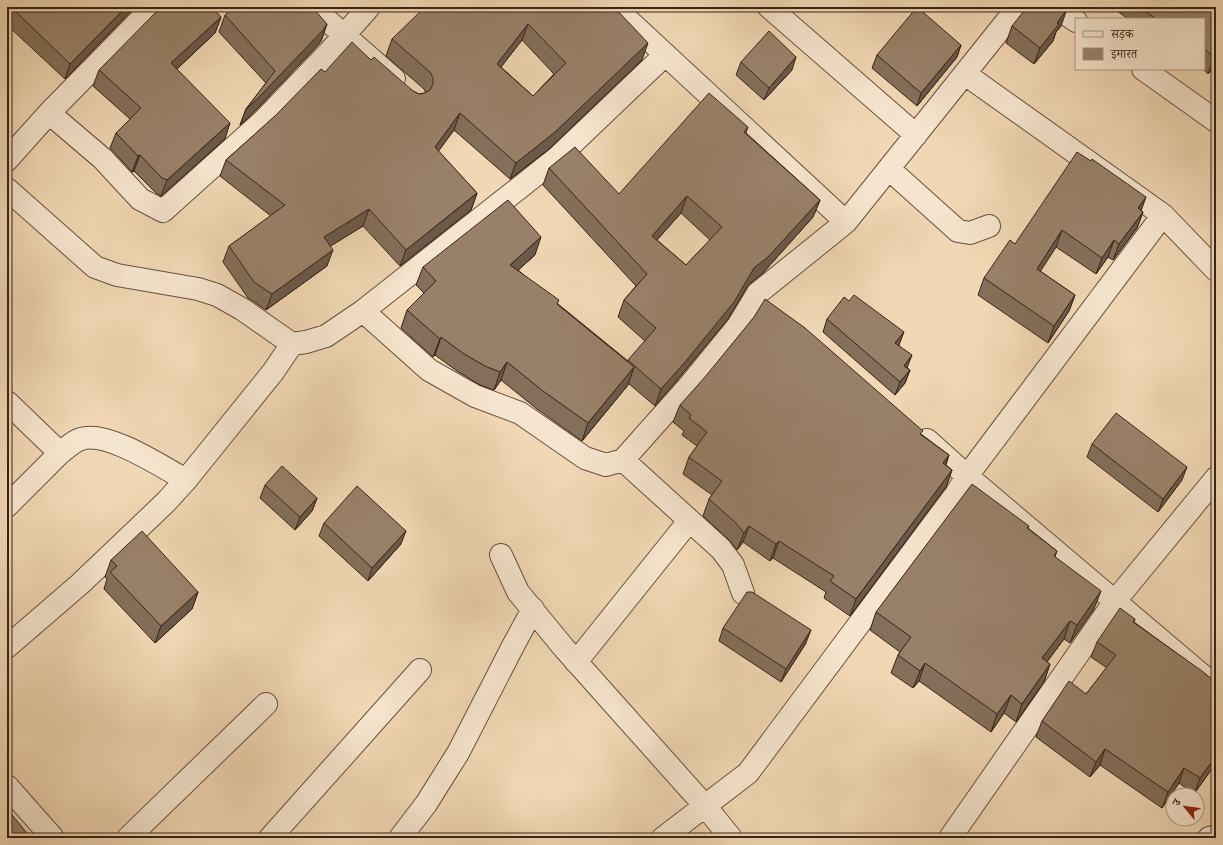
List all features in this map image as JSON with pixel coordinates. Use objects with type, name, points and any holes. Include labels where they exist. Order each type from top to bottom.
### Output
[{"type":"street","points":[[7,160],[49,113],[153,7]]},
{"type":"street","points":[[312,7],[409,93]]},
{"type":"street","points":[[49,113],[103,159],[140,199],[163,212],[262,122],[344,36],[369,7]]},
{"type":"street","points":[[614,7],[846,222]]},
{"type":"street","points":[[769,7],[916,135]]},
{"type":"street","points":[[363,311],[429,370],[475,396],[520,413],[585,458],[606,464],[623,460],[690,386],[738,326],[764,299],[846,222],[1018,7]]},
{"type":"street","points":[[1056,7],[1075,20]]},
{"type":"street","points":[[7,189],[95,267],[117,275],[198,289],[217,295],[242,309],[292,344],[306,342],[326,336],[363,311],[557,158],[665,54]]},
{"type":"street","points":[[1144,70],[1216,121]]},
{"type":"street","points":[[965,74],[1163,215],[1216,270]]},
{"type":"street","points":[[889,169],[958,231],[970,233],[989,226]]},
{"type":"street","points":[[663,838],[748,774],[956,494],[967,476],[1163,215]]},
{"type":"street","points":[[7,647],[80,584],[166,502],[186,480],[273,372],[292,344]]},
{"type":"street","points":[[7,402],[60,453]]},
{"type":"street","points":[[915,429],[967,476],[1216,687]]},
{"type":"street","points":[[7,506],[60,453],[80,439],[94,438],[110,441],[186,480]]},
{"type":"street","points":[[623,460],[721,549],[733,565],[743,593]]},
{"type":"street","points":[[950,838],[1115,601],[1216,478]]},
{"type":"street","points":[[576,662],[689,521]]},
{"type":"street","points":[[501,555],[518,592],[576,662],[705,806],[731,838]]},
{"type":"street","points":[[400,838],[426,804],[458,753],[506,658],[533,609]]},
{"type":"street","points":[[270,838],[420,670]]},
{"type":"street","points":[[128,838],[266,704]]},
{"type":"street","points":[[7,786],[52,838]]},
{"type":"street","points":[[1209,838],[1216,836]]},
{"type":"building","points":[[11,7],[126,7],[70,64]]},
{"type":"building","points":[[161,7],[212,7],[221,17],[171,63],[230,123],[167,180],[162,178],[140,155],[138,156],[116,133],[141,108],[99,70]]},
{"type":"building","points":[[234,7],[312,7],[327,24],[323,30],[246,109],[275,71],[225,15]]},
{"type":"building","points":[[425,7],[614,7],[648,43],[555,132],[516,163],[460,113],[435,147],[477,193],[406,250],[369,209],[324,237],[333,250],[272,294],[254,282],[229,246],[285,205],[226,160],[276,115],[321,69],[325,72],[352,42],[371,60],[374,57],[413,91],[419,94],[430,90],[433,84],[433,78],[430,72],[392,39]],"holes":[[[528,24],[566,63],[533,96],[497,64]]]},
{"type":"building","points":[[917,7],[961,45],[921,93],[877,55]]},
{"type":"building","points":[[1027,7],[1064,7],[1067,9],[1057,23],[1059,24],[1040,48],[1012,26]]},
{"type":"building","points":[[1140,7],[1216,7],[1216,55],[1214,57],[1205,50],[1205,18],[1155,18]]},
{"type":"building","points":[[769,31],[796,57],[769,88],[741,62]]},
{"type":"building","points":[[709,93],[748,127],[744,132],[820,200],[768,257],[754,268],[734,302],[661,389],[628,360],[656,328],[624,300],[647,274],[549,168],[575,147],[619,194]],"holes":[[[687,196],[722,227],[686,265],[652,236]]]},
{"type":"building","points":[[1077,152],[1091,161],[1092,159],[1146,197],[1138,208],[1143,212],[1119,244],[1114,240],[1102,258],[1062,230],[1037,269],[1075,295],[1054,326],[984,278],[1010,240],[1015,244]]},
{"type":"building","points":[[508,200],[541,237],[510,265],[559,300],[557,304],[634,367],[588,423],[543,391],[507,362],[500,372],[487,367],[464,354],[441,337],[440,339],[407,310],[436,281],[423,267]]},
{"type":"building","points":[[854,295],[904,332],[895,343],[912,355],[904,366],[910,370],[900,382],[827,319],[844,297],[849,301]]},
{"type":"building","points":[[765,299],[805,328],[923,431],[920,434],[949,455],[943,463],[952,470],[856,599],[830,581],[834,576],[779,541],[776,544],[749,526],[744,533],[736,523],[709,499],[722,481],[689,457],[707,432],[689,418],[691,415],[680,405],[754,317]]},
{"type":"building","points":[[1116,413],[1187,467],[1163,499],[1092,444]]},
{"type":"building","points":[[282,466],[317,498],[300,517],[265,485]]},
{"type":"building","points":[[972,484],[1029,526],[1027,528],[1057,551],[1054,556],[1101,591],[1077,625],[1070,621],[1042,658],[1050,664],[1022,704],[1011,695],[997,714],[925,663],[920,671],[898,655],[911,637],[876,612]]},
{"type":"building","points":[[357,486],[406,531],[372,568],[324,523]]},
{"type":"building","points":[[142,531],[198,592],[161,626],[110,572],[117,566],[111,560]]},
{"type":"building","points":[[747,592],[752,592],[811,630],[786,669],[723,628]]},
{"type":"building","points":[[1120,608],[1135,619],[1133,622],[1216,682],[1216,756],[1200,778],[1184,768],[1171,787],[1165,787],[1165,790],[1105,749],[1096,762],[1042,721],[1069,681],[1086,694],[1116,655],[1097,642]]},
{"type":"building","points":[[12,815],[31,838],[7,838],[7,819]]}]
